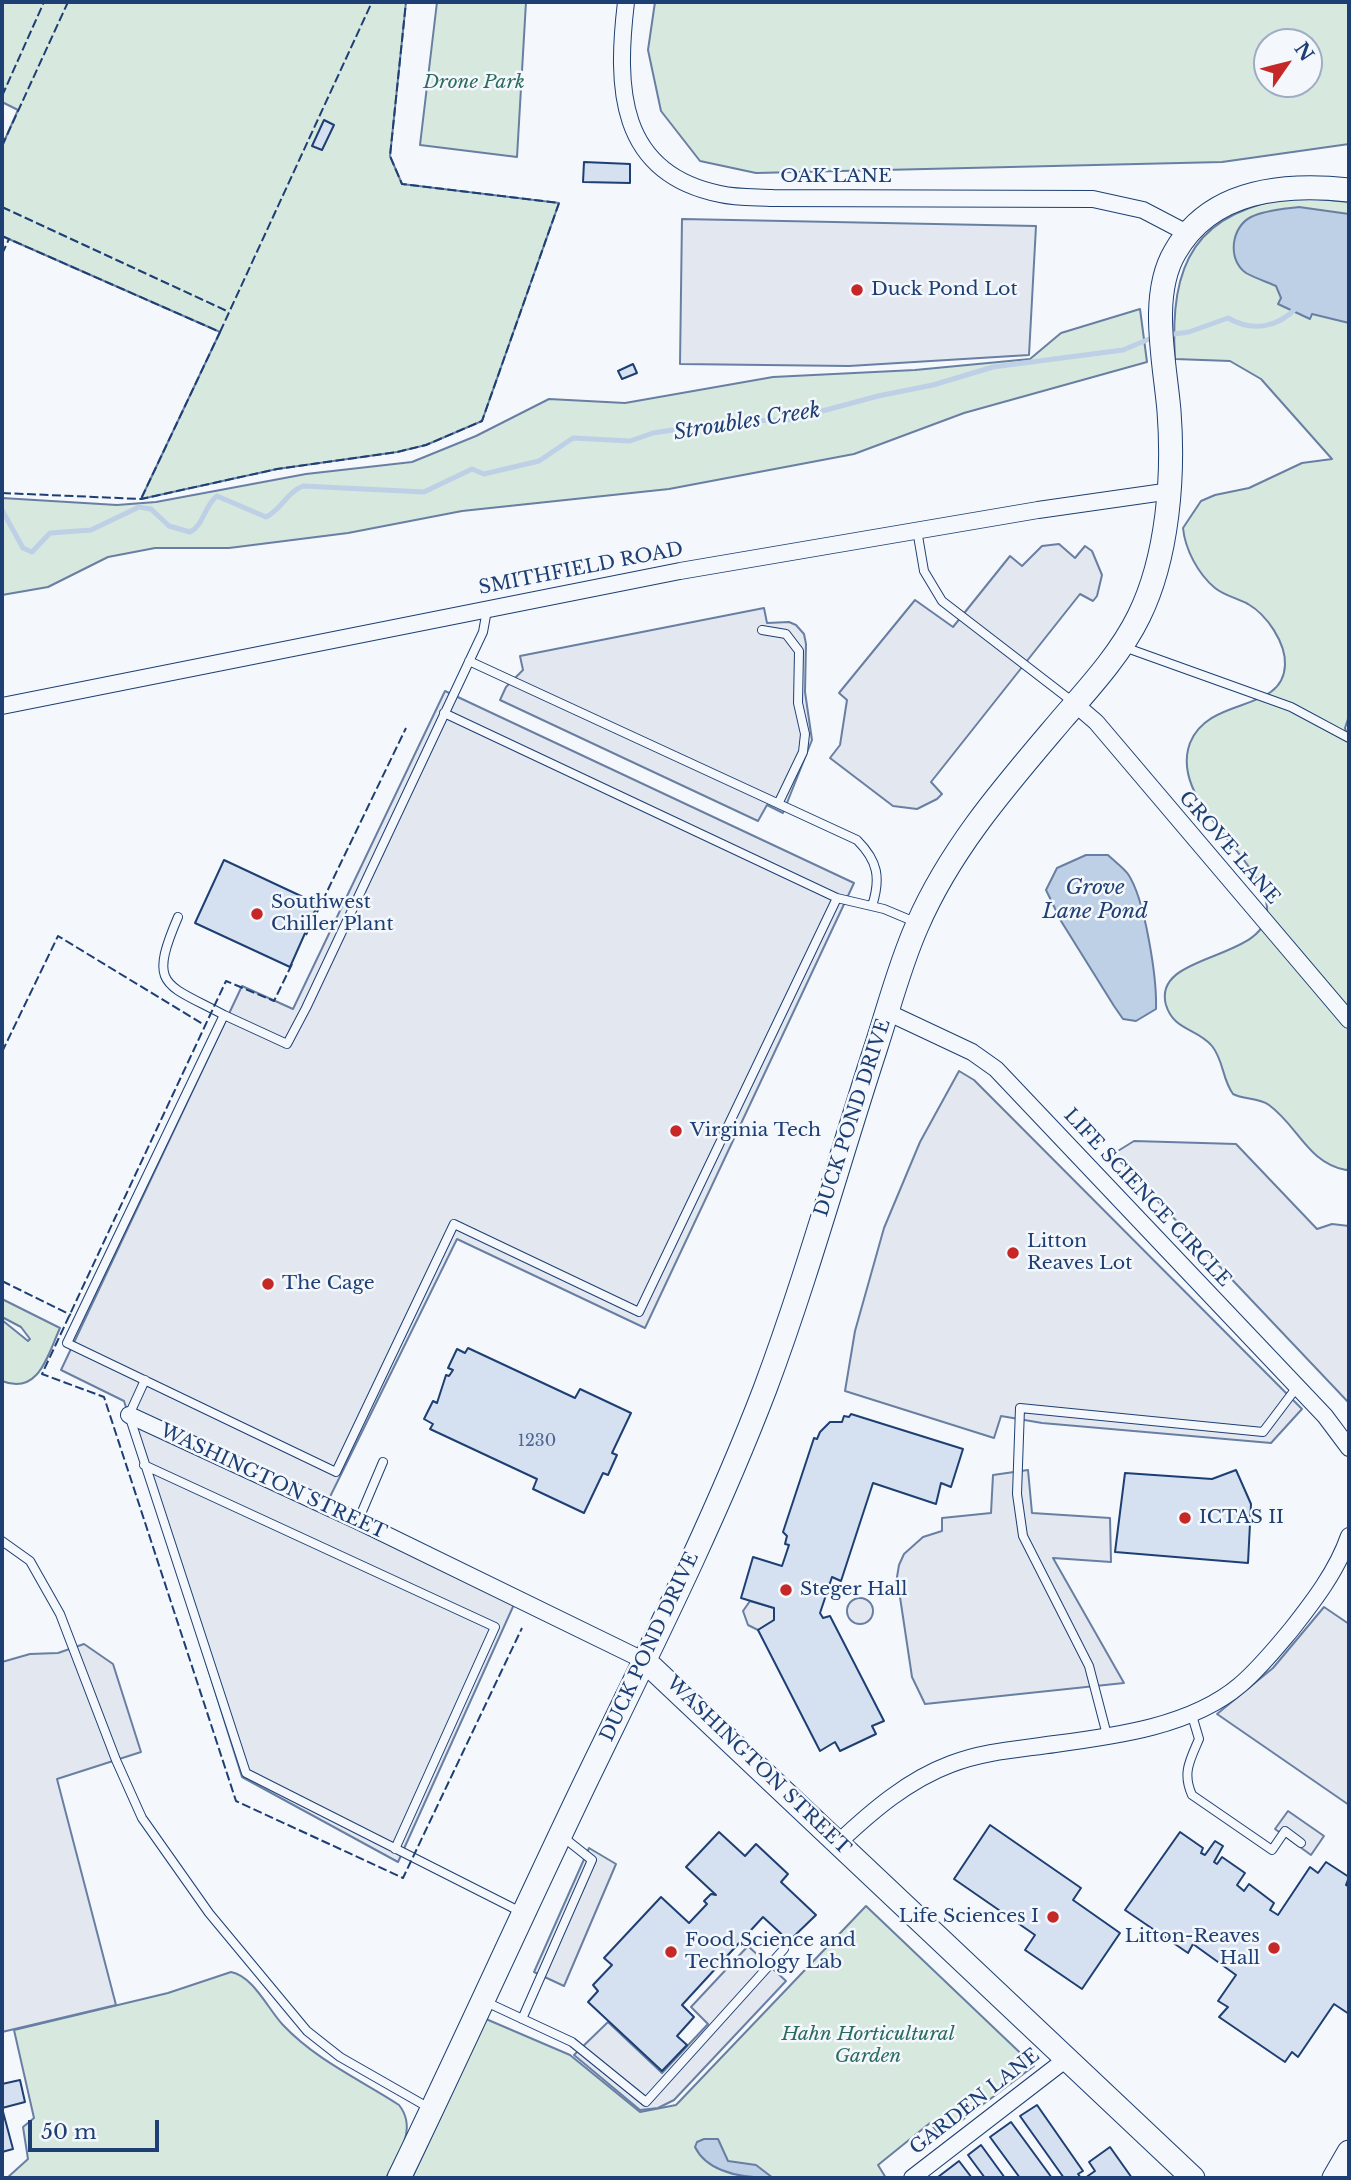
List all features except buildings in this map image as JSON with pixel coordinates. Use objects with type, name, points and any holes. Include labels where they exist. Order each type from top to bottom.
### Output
[{"type":"street","name":"OAK LANE","points":[[626,2],[621,48],[621,83],[626,110],[635,133],[649,153],[667,172],[690,186],[722,195],[761,198],[1093,200],[1143,210],[1187,233]]},
{"type":"street","name":"DUCK POND DRIVE","points":[[399,2178],[645,1661],[765,1388],[917,924],[972,826],[1121,646],[1140,614],[1155,572],[1171,491],[1169,412],[1161,351],[1161,323],[1170,259],[1187,233],[1227,203],[1252,193],[1291,187],[1349,190]]},
{"type":"street","name":"SMITHFIELD ROAD","points":[[2,706],[680,571],[917,530],[1171,491]]},
{"type":"street","name":"GROVE LANE","points":[[1075,704],[1096,722],[1349,1020]]},
{"type":"street","name":"LIFE SCIENCE CIRCLE","points":[[887,1012],[972,1052],[996,1069],[1297,1387],[1349,1448]]},
{"type":"street","name":"WASHINGTON STREET","points":[[129,1415],[358,1521],[645,1661],[1193,2178]]},
{"type":"street","points":[[839,1842],[911,1783],[952,1763],[1002,1751],[1107,1735],[1173,1720],[1239,1686],[1272,1653],[1332,1573],[1349,1536]]},
{"type":"street","name":"GARDEN LANE","points":[[912,2178],[1065,2060]]},
{"type":"lane","points":[[917,530],[924,571],[942,601],[1075,704]]},
{"type":"lane","points":[[178,917],[162,958],[163,973],[172,987],[287,1044],[483,632],[487,609]]},
{"type":"lane","points":[[762,631],[786,634],[799,651],[798,703],[806,734],[803,752],[779,802]]},
{"type":"lane","points":[[1121,646],[1291,707],[1349,738]]},
{"type":"lane","points":[[469,661],[857,840],[868,851],[876,865],[879,880],[872,906]]},
{"type":"lane","points":[[444,713],[837,898],[872,906],[917,924]]},
{"type":"lane","points":[[224,1015],[67,1343],[337,1472],[454,1224],[639,1311],[837,898]]},
{"type":"lane","points":[[145,1380],[129,1415],[246,1773],[524,1913]]},
{"type":"lane","points":[[1107,1735],[1089,1666],[1023,1536],[1017,1494],[1020,1408],[1263,1432],[1297,1387]]},
{"type":"lane","points":[[358,1521],[383,1462]]},
{"type":"lane","points":[[144,1465],[495,1627],[395,1849]]},
{"type":"lane","points":[[2,1541],[30,1561],[60,1614],[116,1760],[142,1818],[209,1913],[307,2031],[340,2057],[432,2110]]},
{"type":"lane","points":[[1191,1712],[1199,1739],[1186,1769],[1186,1782],[1192,1795],[1272,1850],[1285,1831],[1301,1843]]},
{"type":"lane","points":[[522,2019],[592,1860],[561,1835]]},
{"type":"lane","points":[[484,2001],[572,2042],[646,2102],[784,1949]]},
{"type":"green space","points":[[2,2],[406,2],[390,156],[402,184],[559,203],[482,421],[426,445],[397,452],[277,469],[141,499],[220,332],[2,236],[2,146],[18,110],[2,102]]},
{"type":"green space","name":"Drone Park","points":[[437,2],[526,2],[517,157],[420,145]]},
{"type":"green space","points":[[655,2],[1349,2],[1349,144],[1222,162],[756,173],[700,161],[661,111],[648,50]]},
{"type":"green space","points":[[1297,197],[1349,202],[1349,716],[1345,728],[1349,743],[1349,1169],[1346,1170],[1322,1160],[1269,1105],[1233,1094],[1212,1046],[1174,1020],[1166,1005],[1166,988],[1176,975],[1251,938],[1263,925],[1267,907],[1261,888],[1250,868],[1203,807],[1192,786],[1187,765],[1190,743],[1199,728],[1213,717],[1272,691],[1281,680],[1285,665],[1279,639],[1262,615],[1248,604],[1219,591],[1203,576],[1190,553],[1183,528],[1201,501],[1215,495],[1249,488],[1302,463],[1332,459],[1261,379],[1230,361],[1175,359],[1177,295],[1184,269],[1196,247],[1212,229],[1234,214],[1262,204]]},
{"type":"green space","points":[[1140,309],[1147,362],[964,413],[854,454],[669,489],[462,511],[348,533],[229,548],[155,548],[108,557],[48,587],[2,595],[2,498],[117,505],[156,502],[306,474],[412,462],[476,436],[549,399],[625,403],[773,377],[915,370],[1030,359],[1061,333]]},
{"type":"green space","points":[[2,1299],[60,1328],[40,1370],[25,1383],[2,1381],[2,1320],[28,1341],[30,1339],[21,1327],[2,1317]]},
{"type":"green space","name":"Hahn Horticultural Garden","points":[[866,1906],[1034,2066],[941,2136],[930,2123],[878,2165],[886,2178],[412,2178],[486,2019],[570,2055],[640,2112],[676,2105]]},
{"type":"green space","points":[[231,1972],[253,1986],[283,2025],[309,2049],[399,2105],[407,2123],[406,2133],[386,2178],[7,2178],[28,2159],[23,2127],[34,2118],[14,2030],[168,1993]]},
{"type":"shaded area","name":"Duck Pond Lot","points":[[682,219],[1036,226],[1029,355],[849,366],[680,364]]},
{"type":"shaded area","points":[[1059,544],[1075,558],[1085,546],[1092,551],[1102,575],[1097,596],[1093,601],[1080,594],[931,782],[942,794],[937,799],[917,809],[893,806],[830,758],[840,745],[847,700],[839,693],[915,600],[953,627],[1010,556],[1022,566],[1042,546]]},
{"type":"shaded area","points":[[764,608],[767,623],[789,622],[796,625],[804,634],[806,644],[805,692],[812,740],[783,813],[767,805],[758,821],[500,700],[506,687],[523,670],[520,656]]},
{"type":"shaded area","name":"The Cage","points":[[445,691],[854,883],[645,1328],[457,1239],[322,1513],[516,1600],[398,1862],[242,1777],[124,1401],[61,1370],[242,986],[293,1009]]},
{"type":"shaded area","name":"Litton Reaves Lot","points":[[959,1071],[974,1080],[1302,1409],[1271,1443],[1042,1423],[1001,1416],[994,1438],[845,1391],[855,1331],[884,1228],[920,1142]]},
{"type":"shaded area","points":[[1134,1141],[1236,1144],[1317,1229],[1332,1224],[1349,1226],[1349,1403],[1113,1154]]},
{"type":"shaded area","points":[[1028,1470],[1032,1513],[1110,1518],[1111,1562],[1053,1558],[1124,1683],[925,1704],[912,1677],[897,1577],[899,1565],[904,1554],[923,1537],[942,1531],[942,1518],[991,1513],[993,1475]]},
{"type":"shaded area","points":[[860,1598],[869,1602],[873,1611],[869,1620],[860,1624],[851,1620],[847,1611],[851,1602]]},
{"type":"shaded area","points":[[750,1601],[774,1608],[774,1620],[758,1630],[748,1625],[743,1611]]},
{"type":"shaded area","points":[[1324,1607],[1349,1624],[1349,1805],[1217,1714],[1273,1668]]},
{"type":"shaded area","points":[[84,1644],[113,1664],[141,1752],[57,1779],[116,2005],[2,2032],[2,1662],[30,1654],[58,1653]]},
{"type":"shaded area","points":[[1288,1811],[1324,1836],[1311,1855],[1275,1829]]},
{"type":"shaded area","points":[[589,1848],[616,1864],[564,1986],[534,1972]]},
{"type":"shaded area","points":[[748,1946],[786,1981],[674,2100],[658,2108],[640,2110],[574,2055],[608,2022],[662,2073],[708,2024],[691,2007]]},
{"type":"water","points":[[1299,207],[1349,214],[1349,323],[1312,314],[1310,319],[1278,304],[1281,298],[1276,286],[1246,273],[1236,260],[1234,244],[1244,222],[1262,213]]},
{"type":"water","name":"Grove Lane Pond","points":[[1086,855],[1108,855],[1121,866],[1128,874],[1140,901],[1152,959],[1156,1009],[1136,1021],[1123,1019],[1114,1006],[1061,921],[1046,890],[1057,868]]},
{"type":"water","points":[[718,2139],[728,2161],[756,2165],[773,2178],[751,2177],[718,2169],[701,2156],[695,2147],[697,2142]]},
{"type":"waterway","name":"Stroubles Creek","points":[[1167,335],[1189,332],[1228,318],[1246,325],[1264,326],[1282,320],[1297,307]]},
{"type":"waterway","name":"Stroubles Creek","points":[[2,510],[23,548],[32,552],[50,533],[91,530],[139,507],[151,509],[169,526],[190,532],[195,529],[217,496],[266,517],[303,486],[424,492],[472,469],[484,474],[539,461],[573,438],[630,441],[653,433],[731,421],[789,420],[878,396],[933,385],[993,367],[1123,350],[1154,337]]},
{"type":"fence","points":[[2,96],[44,2]]},
{"type":"fence","points":[[2,146],[68,2]]},
{"type":"fence","points":[[220,332],[372,2]]},
{"type":"fence","points":[[2,493],[141,499],[277,469],[397,452],[426,445],[482,421],[559,203],[402,184],[390,156],[406,2]]},
{"type":"fence","points":[[2,207],[229,312]]},
{"type":"fence","points":[[2,236],[220,332],[141,499]]},
{"type":"fence","points":[[2,254],[9,239]]},
{"type":"fence","points":[[306,935],[406,728]]},
{"type":"fence","points":[[2,1052],[58,936],[206,1026]]},
{"type":"fence","points":[[292,964],[274,1001],[226,981],[42,1374],[104,1397],[236,1801],[403,1878],[522,1628]]},
{"type":"fence","points":[[2,1281],[71,1315]]},
{"type":"place","name":"Duck Pond Lot","points":[[857,290]]},
{"type":"place","name":"Southwest Chiller Plant","points":[[257,914]]},
{"type":"place","name":"Virginia Tech","points":[[676,1131]]},
{"type":"place","name":"Litton Reaves Lot","points":[[1013,1253]]},
{"type":"place","name":"The Cage","points":[[268,1284]]},
{"type":"place","name":"ICTAS II","points":[[1185,1518]]},
{"type":"place","name":"Steger Hall","points":[[786,1590]]},
{"type":"place","name":"Life Sciences I","points":[[1053,1917]]},
{"type":"place","name":"Litton-Reaves Hall","points":[[1274,1948]]},
{"type":"place","name":"Food Science and Technology Lab","points":[[671,1952]]}]
